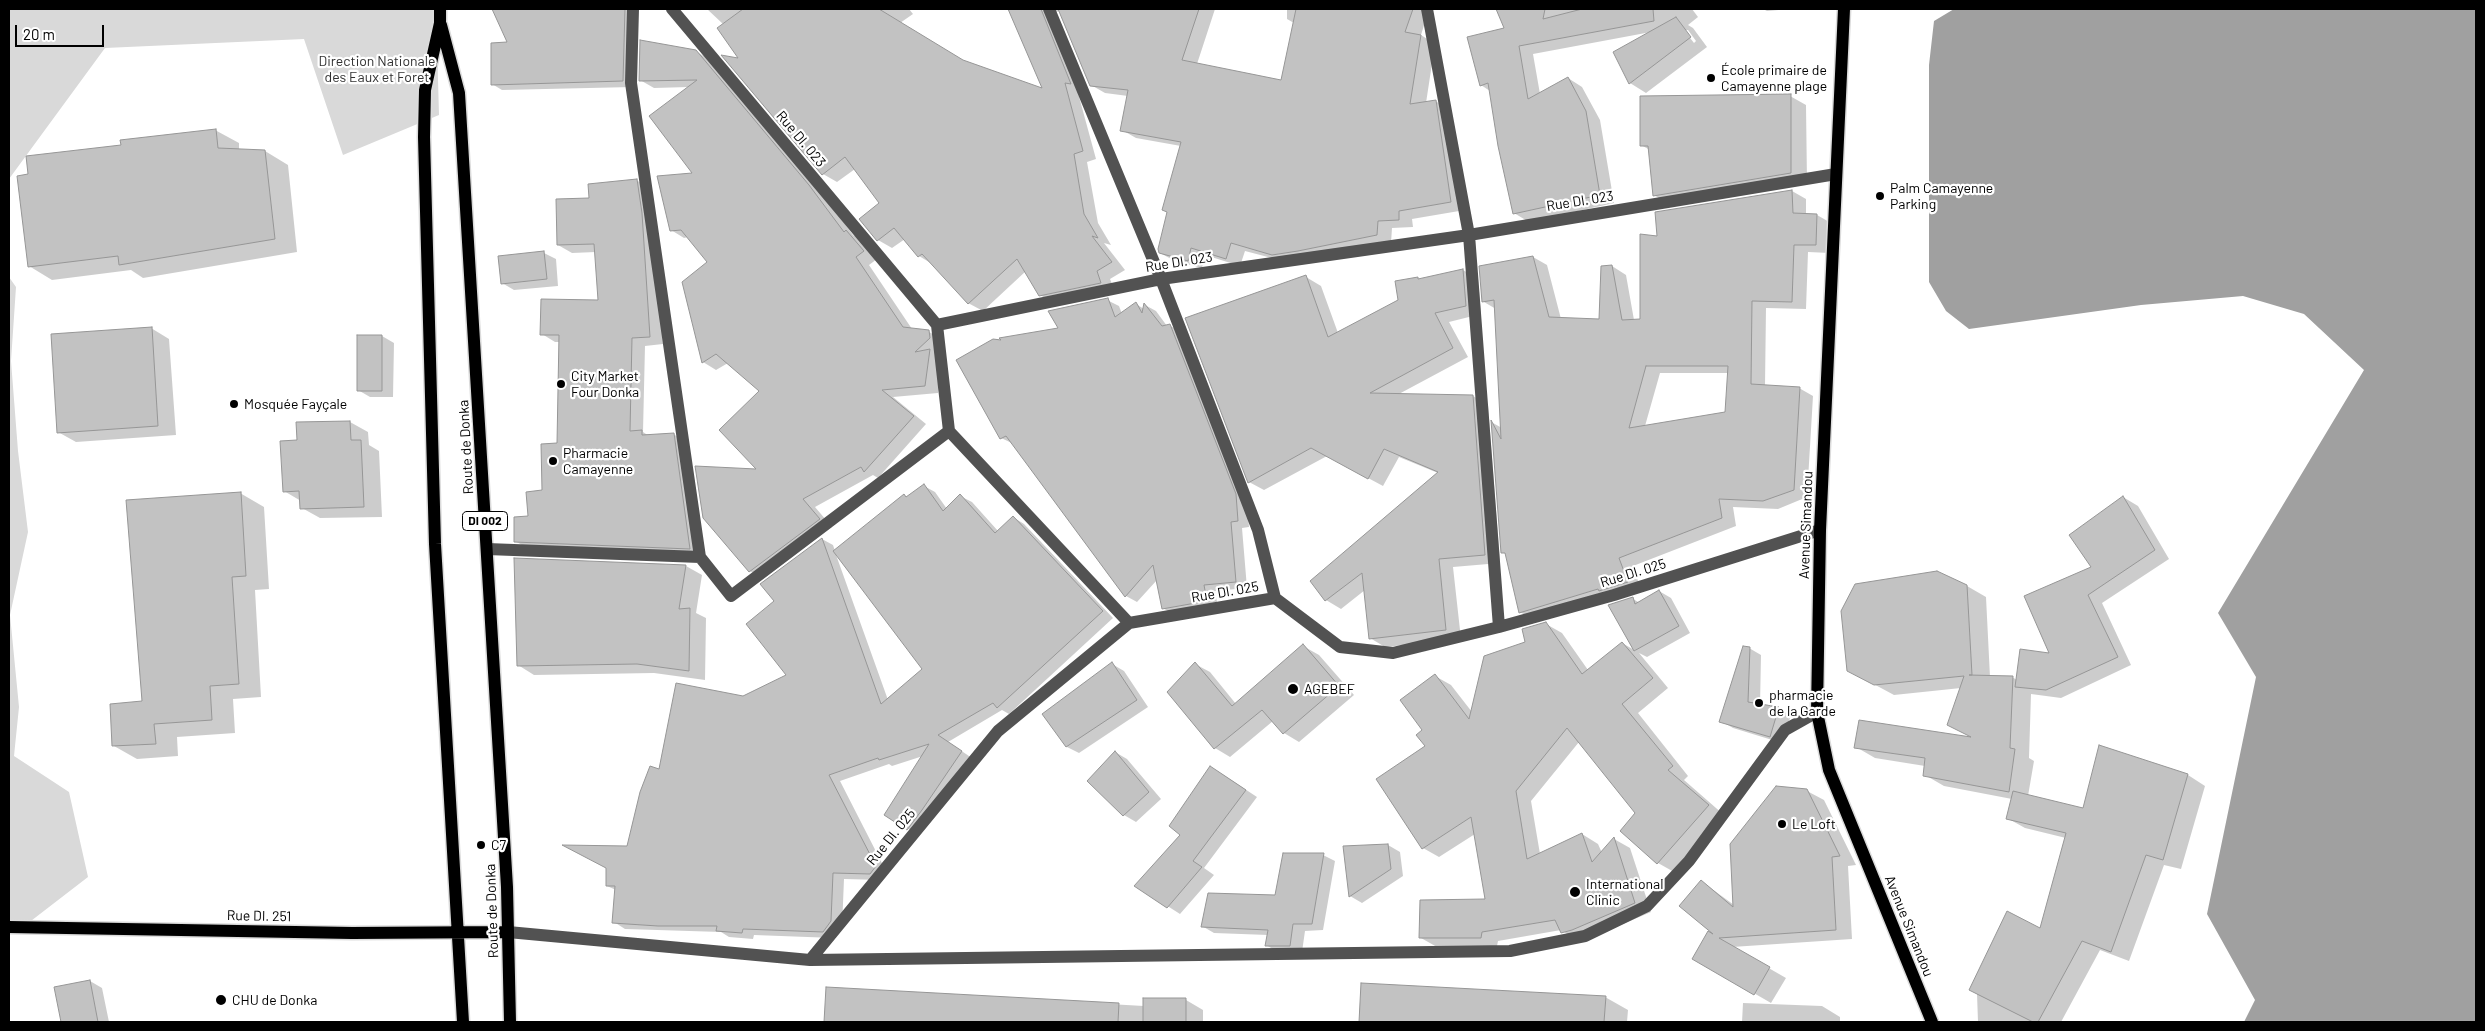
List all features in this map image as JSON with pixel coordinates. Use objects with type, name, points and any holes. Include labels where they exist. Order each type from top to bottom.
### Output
[{"type":"main road","name":"Route de Donka","points":[[440,9],[440,23],[425,90],[424,137],[435,544],[463,1022]]},
{"type":"main road","name":"Avenue Simandou","points":[[1844,9],[1820,530],[1817,712],[1829,770],[1932,1022]]},
{"type":"main road","name":"Route de Donka","points":[[440,23],[459,93],[487,549],[508,932],[510,1022]]},
{"type":"main road","name":"Rue DI. 251","points":[[9,927],[352,933],[508,932]]},
{"type":"street","points":[[633,9],[631,83],[700,557],[731,596],[949,431]]},
{"type":"street","name":"Rue DI. 023","points":[[672,9],[937,326],[1161,279],[1469,235],[1836,174]]},
{"type":"street","points":[[1049,9],[1161,279],[1258,530],[1275,598]]},
{"type":"street","points":[[1427,9],[1469,235],[1499,627]]},
{"type":"street","points":[[937,326],[949,431],[1129,623]]},
{"type":"street","name":"Rue DI. 025","points":[[810,960],[998,731],[1129,623],[1275,598],[1340,646],[1393,653],[1499,627],[1614,595],[1820,530]]},
{"type":"street","points":[[487,549],[700,557]]},
{"type":"street","points":[[508,932],[810,960],[1510,951],[1585,936],[1647,906],[1689,861],[1786,730],[1817,712]]},
{"type":"green space","name":"Direction Nationale des Eaux et Foret","points":[[9,9],[436,9],[439,115],[343,155],[304,39],[105,48],[9,179]]},
{"type":"green space","points":[[9,277],[16,287],[11,361],[18,451],[28,532],[10,615],[19,707],[14,756],[69,792],[88,877],[14,934],[9,934]]},
{"type":"shaded area","points":[[1954,9],[2476,9],[2476,1022],[2244,1022],[2255,1000],[2207,914],[2256,677],[2218,613],[2364,370],[2304,314],[2243,296],[2141,305],[1969,329],[1946,311],[1929,282],[1929,65],[1934,21]]},
{"type":"building","points":[[492,9],[625,9],[623,81],[491,85],[491,43],[507,42]]},
{"type":"building","points":[[743,9],[879,9],[963,60],[1042,88],[1008,9],[1041,9],[1071,84],[1065,83],[1083,151],[1074,154],[1084,214],[1098,238],[1092,236],[1112,262],[1097,271],[1101,283],[1039,296],[1017,259],[968,304],[922,254],[918,257],[894,228],[877,241],[859,219],[879,203],[845,157],[822,175],[721,55],[738,58],[717,28]]},
{"type":"building","points":[[1058,9],[1199,9],[1182,60],[1281,80],[1296,9],[1413,9],[1405,32],[1421,35],[1410,104],[1436,100],[1451,202],[1399,211],[1399,220],[1378,221],[1377,235],[1298,251],[1272,255],[1231,243],[1226,259],[1191,248],[1188,261],[1159,253],[1158,249],[1167,212],[1162,210],[1181,142],[1120,131],[1128,90],[1090,86]]},
{"type":"building","points":[[1496,9],[1545,9],[1543,19],[1582,9],[1653,9],[1654,21],[1519,46],[1528,99],[1568,77],[1586,111],[1600,195],[1513,214],[1498,146],[1488,83],[1480,86],[1467,37],[1504,28]]},
{"type":"building","points":[[1676,17],[1691,37],[1629,84],[1613,52]]},
{"type":"building","points":[[640,40],[696,50],[809,185],[844,232],[846,230],[864,251],[856,257],[903,327],[929,330],[930,338],[915,352],[930,349],[925,386],[882,390],[914,416],[864,472],[861,467],[803,499],[820,519],[749,572],[703,518],[695,466],[756,469],[719,430],[759,391],[716,354],[702,363],[682,282],[707,262],[681,230],[670,231],[657,176],[692,173],[649,116],[697,80],[639,81]]},
{"type":"building","points":[[1791,94],[1791,173],[1653,196],[1648,146],[1640,146],[1640,96]]},
{"type":"building","points":[[216,129],[218,148],[265,150],[275,239],[119,265],[118,256],[28,267],[17,176],[28,174],[26,156],[121,145],[120,140]]},
{"type":"building","points":[[637,179],[642,213],[650,337],[632,338],[630,431],[642,430],[642,435],[674,433],[690,549],[514,542],[514,517],[528,516],[526,492],[542,490],[541,444],[557,443],[559,335],[540,335],[541,299],[598,300],[594,244],[557,245],[556,199],[589,198],[588,184]]},
{"type":"building","points":[[1792,190],[1793,213],[1817,214],[1816,245],[1794,245],[1792,302],[1752,301],[1751,384],[1800,387],[1794,490],[1763,501],[1719,499],[1722,518],[1619,558],[1628,582],[1519,613],[1505,553],[1501,553],[1491,420],[1501,439],[1494,300],[1482,302],[1479,266],[1533,256],[1549,317],[1599,319],[1601,266],[1612,265],[1622,320],[1640,319],[1640,234],[1657,236],[1655,212]],"holes":[[[1646,366],[1728,366],[1725,412],[1629,428]]]},
{"type":"building","points":[[544,251],[547,279],[501,284],[498,256]]},
{"type":"building","points":[[1463,269],[1466,306],[1435,313],[1453,348],[1370,393],[1473,395],[1485,555],[1439,559],[1446,630],[1369,639],[1362,573],[1325,601],[1310,581],[1438,472],[1384,449],[1368,479],[1311,448],[1248,483],[1185,318],[1306,275],[1328,337],[1398,300],[1395,281],[1418,277],[1418,279]]},
{"type":"building","points":[[1108,298],[1115,317],[1136,302],[1142,313],[1144,303],[1162,326],[1170,324],[1236,494],[1238,521],[1231,522],[1236,582],[1204,585],[1207,601],[1162,609],[1153,565],[1125,597],[1006,436],[1000,439],[956,360],[993,339],[1001,340],[999,338],[1058,328],[1048,311]]},
{"type":"building","points":[[152,327],[158,426],[57,433],[51,334]]},
{"type":"building","points":[[357,335],[382,335],[382,391],[357,391]]},
{"type":"building","points":[[350,421],[351,440],[361,440],[364,507],[300,509],[299,491],[283,492],[280,441],[297,440],[296,422]]},
{"type":"building","points":[[924,484],[943,511],[960,494],[995,533],[1013,516],[1103,611],[997,708],[993,703],[938,735],[962,751],[907,830],[884,815],[929,744],[879,760],[878,758],[829,775],[876,866],[870,874],[833,873],[831,921],[823,932],[743,929],[742,933],[716,931],[717,926],[658,926],[612,923],[615,886],[606,886],[606,868],[562,845],[627,846],[640,792],[650,766],[659,769],[676,683],[743,696],[786,675],[746,624],[774,601],[760,584],[822,538],[881,704],[922,669],[833,551],[904,494],[906,497]]},
{"type":"building","points":[[241,492],[246,576],[232,577],[239,684],[210,686],[212,720],[154,724],[156,744],[112,746],[110,704],[142,701],[126,500]]},
{"type":"building","points":[[2123,496],[2155,550],[2088,595],[2118,657],[2046,690],[2015,687],[2020,649],[2049,653],[2024,596],[2091,567],[2069,535]]},
{"type":"building","points":[[514,558],[686,565],[679,609],[690,608],[689,671],[637,664],[517,666]]},
{"type":"building","points":[[1937,571],[1967,585],[1972,675],[1969,675],[2013,676],[2010,748],[2015,749],[2009,792],[1923,776],[1925,758],[1854,748],[1859,720],[1971,737],[1947,725],[1964,676],[1874,685],[1847,671],[1841,611],[1855,584]]},
{"type":"building","points":[[1659,590],[1679,626],[1634,651],[1608,605],[1633,597],[1635,604]]},
{"type":"building","points":[[1546,622],[1582,674],[1622,642],[1653,678],[1622,704],[1673,766],[1668,770],[1709,805],[1657,864],[1620,831],[1635,813],[1567,728],[1516,791],[1527,859],[1582,833],[1592,862],[1614,837],[1635,903],[1561,933],[1555,920],[1482,932],[1481,938],[1419,938],[1420,900],[1485,899],[1471,817],[1422,849],[1376,779],[1425,746],[1416,735],[1422,730],[1400,700],[1435,674],[1469,719],[1484,656],[1525,642],[1522,629]]},
{"type":"building","points":[[1303,644],[1339,686],[1283,734],[1262,710],[1214,749],[1167,692],[1195,662],[1232,706]]},
{"type":"building","points":[[1743,646],[1750,647],[1748,702],[1779,707],[1770,737],[1719,722]]},
{"type":"building","points":[[1112,662],[1137,700],[1066,747],[1042,714]]},
{"type":"building","points":[[2099,745],[2188,774],[2163,860],[2146,855],[2111,952],[2082,941],[2038,1022],[2033,1022],[1969,990],[2007,911],[2040,928],[2066,833],[2006,819],[2013,791],[2083,808]]},
{"type":"building","points":[[1115,751],[1149,792],[1123,816],[1087,781]]},
{"type":"building","points":[[1210,766],[1246,790],[1193,861],[1202,867],[1167,908],[1134,886],[1180,835],[1169,826]]},
{"type":"building","points":[[1776,786],[1807,789],[1840,856],[1832,857],[1836,930],[1719,938],[1770,967],[1754,995],[1692,959],[1708,931],[1713,934],[1679,906],[1701,880],[1733,907],[1730,844]]},
{"type":"building","points":[[1388,844],[1391,869],[1349,897],[1343,846]]},
{"type":"building","points":[[1283,853],[1324,853],[1312,924],[1293,924],[1290,946],[1265,946],[1268,930],[1201,927],[1208,893],[1275,895]]},
{"type":"building","points":[[90,980],[98,1022],[61,1022],[54,987]]},
{"type":"building","points":[[1361,983],[1606,996],[1604,1022],[1359,1022]]},
{"type":"building","points":[[826,987],[1119,1003],[1118,1022],[824,1022]]},
{"type":"building","points":[[1143,998],[1186,998],[1186,1022],[1143,1022]]},
{"type":"place","name":"École primaire de Camayenne plage","points":[[1711,78]]},
{"type":"place","name":"Palm Camayenne Parking","points":[[1880,196]]},
{"type":"place","name":"City Market Four Donka","points":[[561,384]]},
{"type":"place","name":"Mosquée Fayçale","points":[[234,404]]},
{"type":"place","name":"Pharmacie Camayenne","points":[[553,461]]},
{"type":"place","name":"AGEBEF","points":[[1293,689]]},
{"type":"place","name":"pharmacie de la Garde","points":[[1759,703]]},
{"type":"place","name":"Le Loft","points":[[1782,824]]},
{"type":"place","name":"C7","points":[[481,845]]},
{"type":"place","name":"International Clinic","points":[[1575,892]]},
{"type":"place","name":"CHU de Donka","points":[[221,1000]]}]
